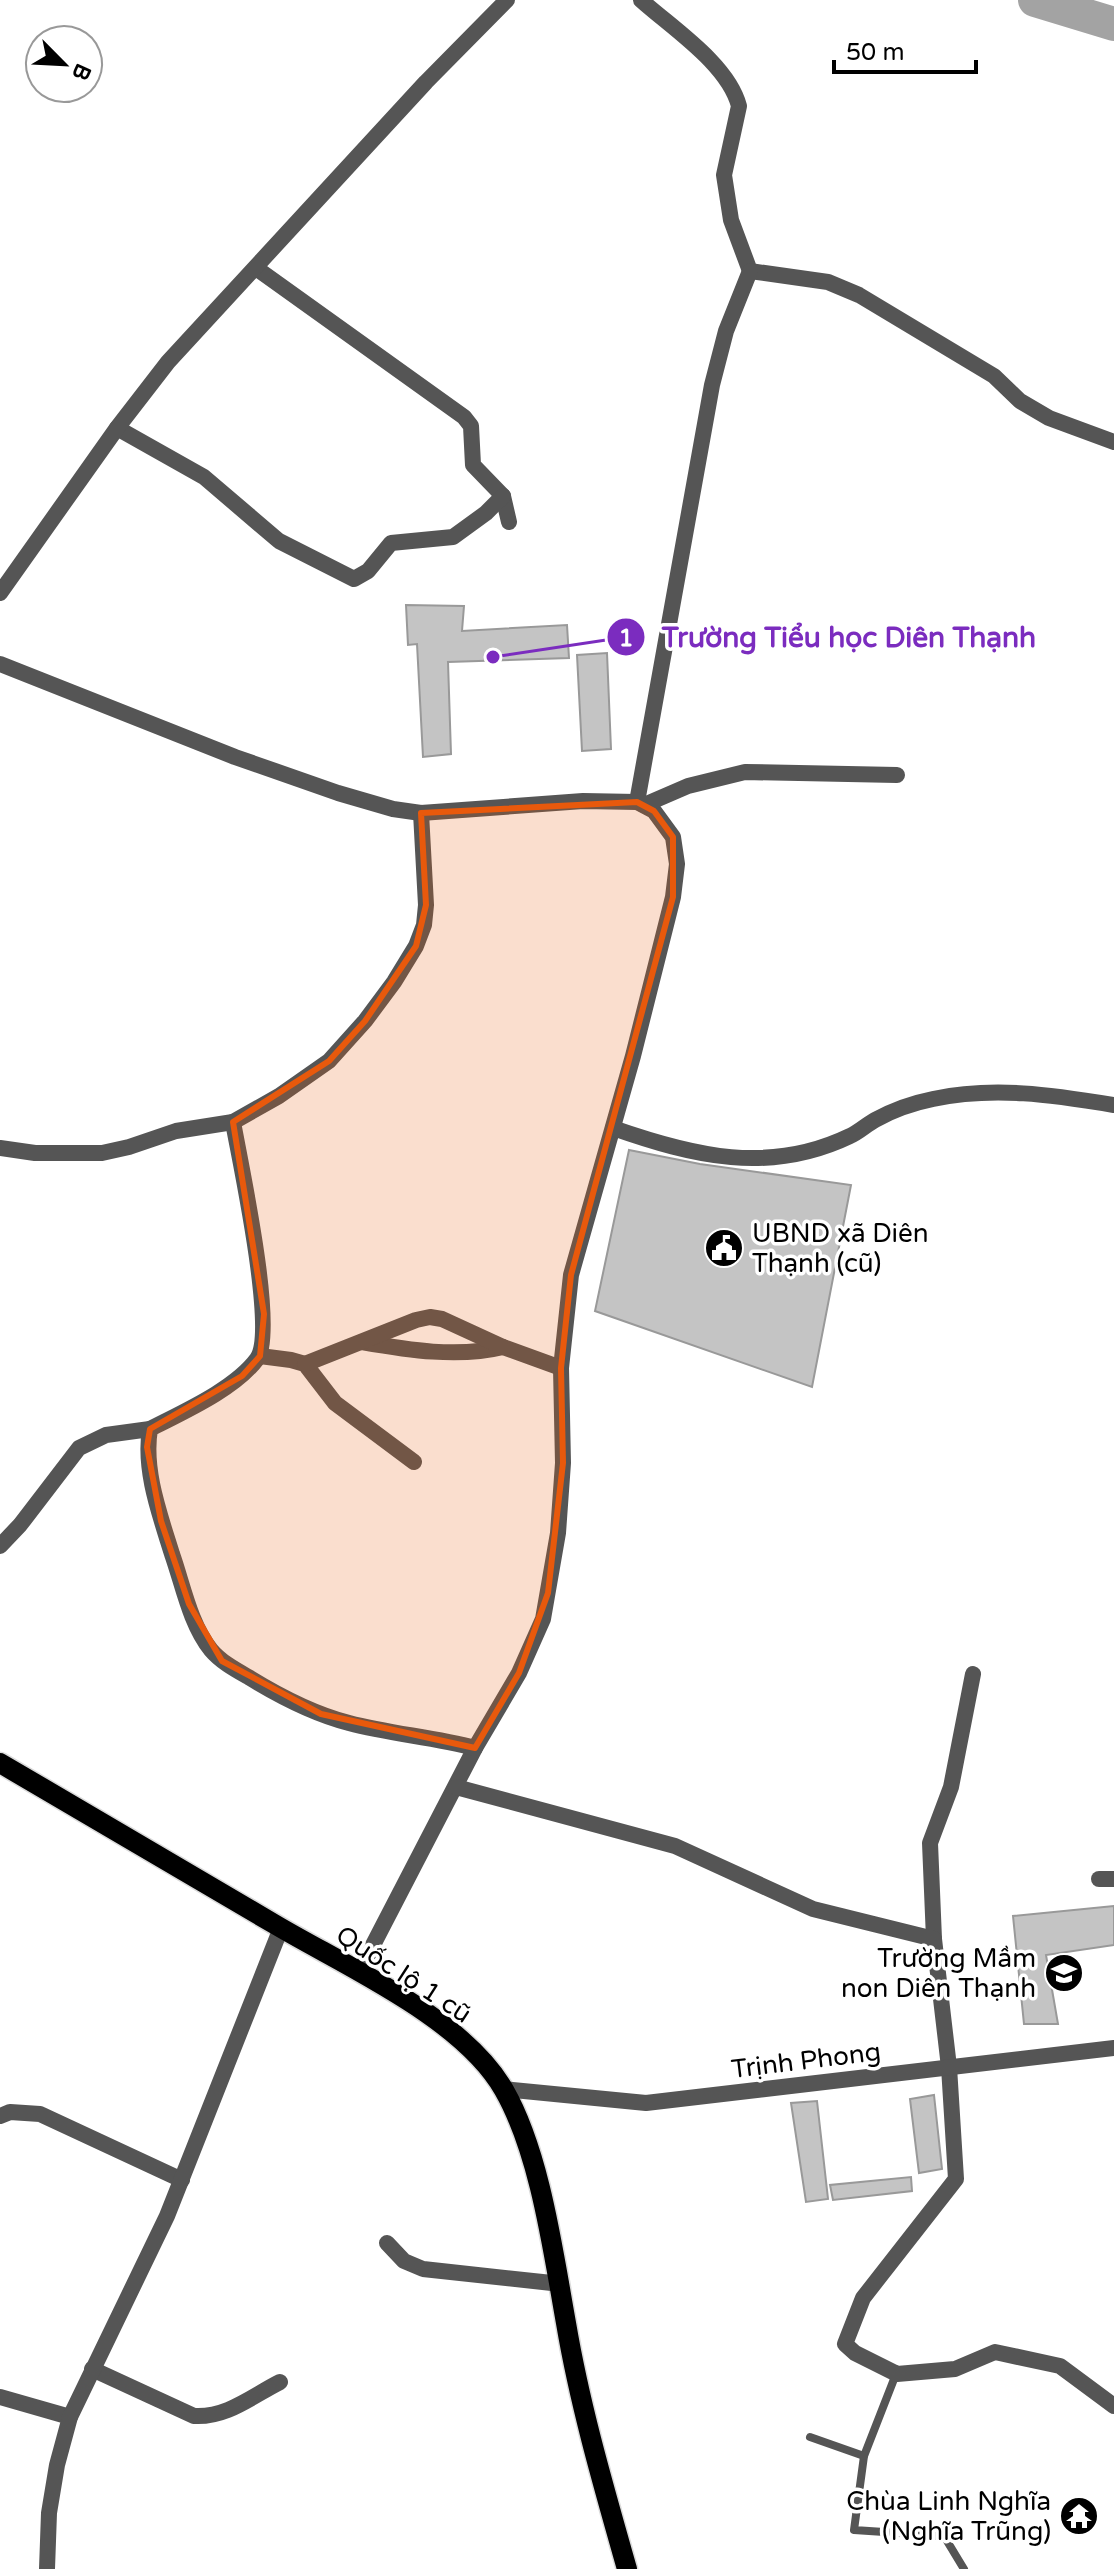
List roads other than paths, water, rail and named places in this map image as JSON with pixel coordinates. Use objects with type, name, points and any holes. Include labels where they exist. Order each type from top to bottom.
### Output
[{"type":"main road","name":"Quốc lộ 1 cũ","points":[[0,1763],[359,1972],[443,2026],[486,2065],[503,2089],[533,2160],[597,2459],[627,2569]]},
{"type":"street","points":[[0,593],[117,428],[168,362],[426,82],[507,0]]},
{"type":"street","points":[[640,803],[712,385],[726,331],[750,271],[731,220],[724,175],[739,106],[736,94],[703,53],[641,0]]},
{"type":"street","points":[[256,268],[464,417],[471,426],[473,465],[503,496],[509,522]]},
{"type":"street","points":[[750,271],[828,282],[859,295],[994,376],[1020,401],[1039,413],[1064,426],[1114,442]]},
{"type":"street","points":[[117,428],[204,477],[279,541],[354,579],[368,571],[391,543],[453,537],[503,496]]},
{"type":"street","points":[[0,664],[250,762],[338,793],[393,809],[421,813],[583,801],[640,803],[688,786],[745,772],[897,775]]},
{"type":"street","points":[[359,1972],[475,1748],[519,1673],[543,1619],[558,1533],[562,1477],[561,1368],[571,1275],[673,897],[677,864],[673,837],[654,811],[640,803]]},
{"type":"street","points":[[0,1148],[35,1153],[102,1153],[176,1131],[233,1122],[288,1090],[329,1061],[365,1021],[416,946],[424,925],[426,905],[421,813]]},
{"type":"street","points":[[613,1128],[697,1154],[765,1159],[824,1146],[852,1136],[876,1119],[912,1104],[961,1094],[995,1090],[1114,1105]]},
{"type":"street","points":[[0,1546],[79,1448],[106,1435],[150,1429],[242,1376],[260,1356],[264,1314],[233,1122]]},
{"type":"street","points":[[260,1356],[305,1364],[430,1317],[442,1319],[503,1347],[561,1368]]},
{"type":"street","points":[[362,1342],[459,1353],[480,1353],[503,1347]]},
{"type":"street","points":[[305,1364],[335,1403],[414,1462]]},
{"type":"street","points":[[150,1429],[148,1460],[161,1521],[199,1629],[209,1648],[222,1661],[276,1694],[321,1714],[351,1724],[437,1738],[475,1748]]},
{"type":"street","points":[[973,1674],[951,1787],[930,1843],[934,1939],[949,2067],[956,2179],[863,2298],[845,2344],[855,2353],[897,2374],[955,2369],[995,2352],[1060,2366],[1114,2406]]},
{"type":"street","points":[[456,1787],[675,1846],[813,1909],[934,1939]]},
{"type":"street","points":[[47,2569],[49,2513],[57,2465],[70,2417],[157,2239],[281,1928]]},
{"type":"street","name":"Trịnh Phong","points":[[503,2089],[646,2103],[1114,2048]]},
{"type":"street","points":[[0,2116],[10,2112],[40,2114],[182,2180]]},
{"type":"street","points":[[387,2243],[404,2261],[423,2269],[561,2284]]},
{"type":"street","points":[[92,2369],[194,2416],[210,2417],[229,2411],[247,2398],[280,2382]]},
{"type":"street","points":[[0,2397],[70,2417]]},
{"type":"lane","points":[[897,2374],[864,2456],[854,2530],[944,2536],[964,2569]]},
{"type":"lane","points":[[810,2437],[864,2456]]},
{"type":"waterway","points":[[1035,0],[1114,24]]},
{"type":"place","name":"Trường Tiểu học Diên Thạnh","points":[[493,657]]},
{"type":"place","name":"UBND xã Diên Thạnh (cũ)","points":[[724,1248]]},
{"type":"place","name":"Trường Mầm non Diên Thạnh","points":[[1064,1973]]},
{"type":"place","name":"Chùa Linh Nghĩa (Nghĩa Trũng)","points":[[1079,2516]]}]
